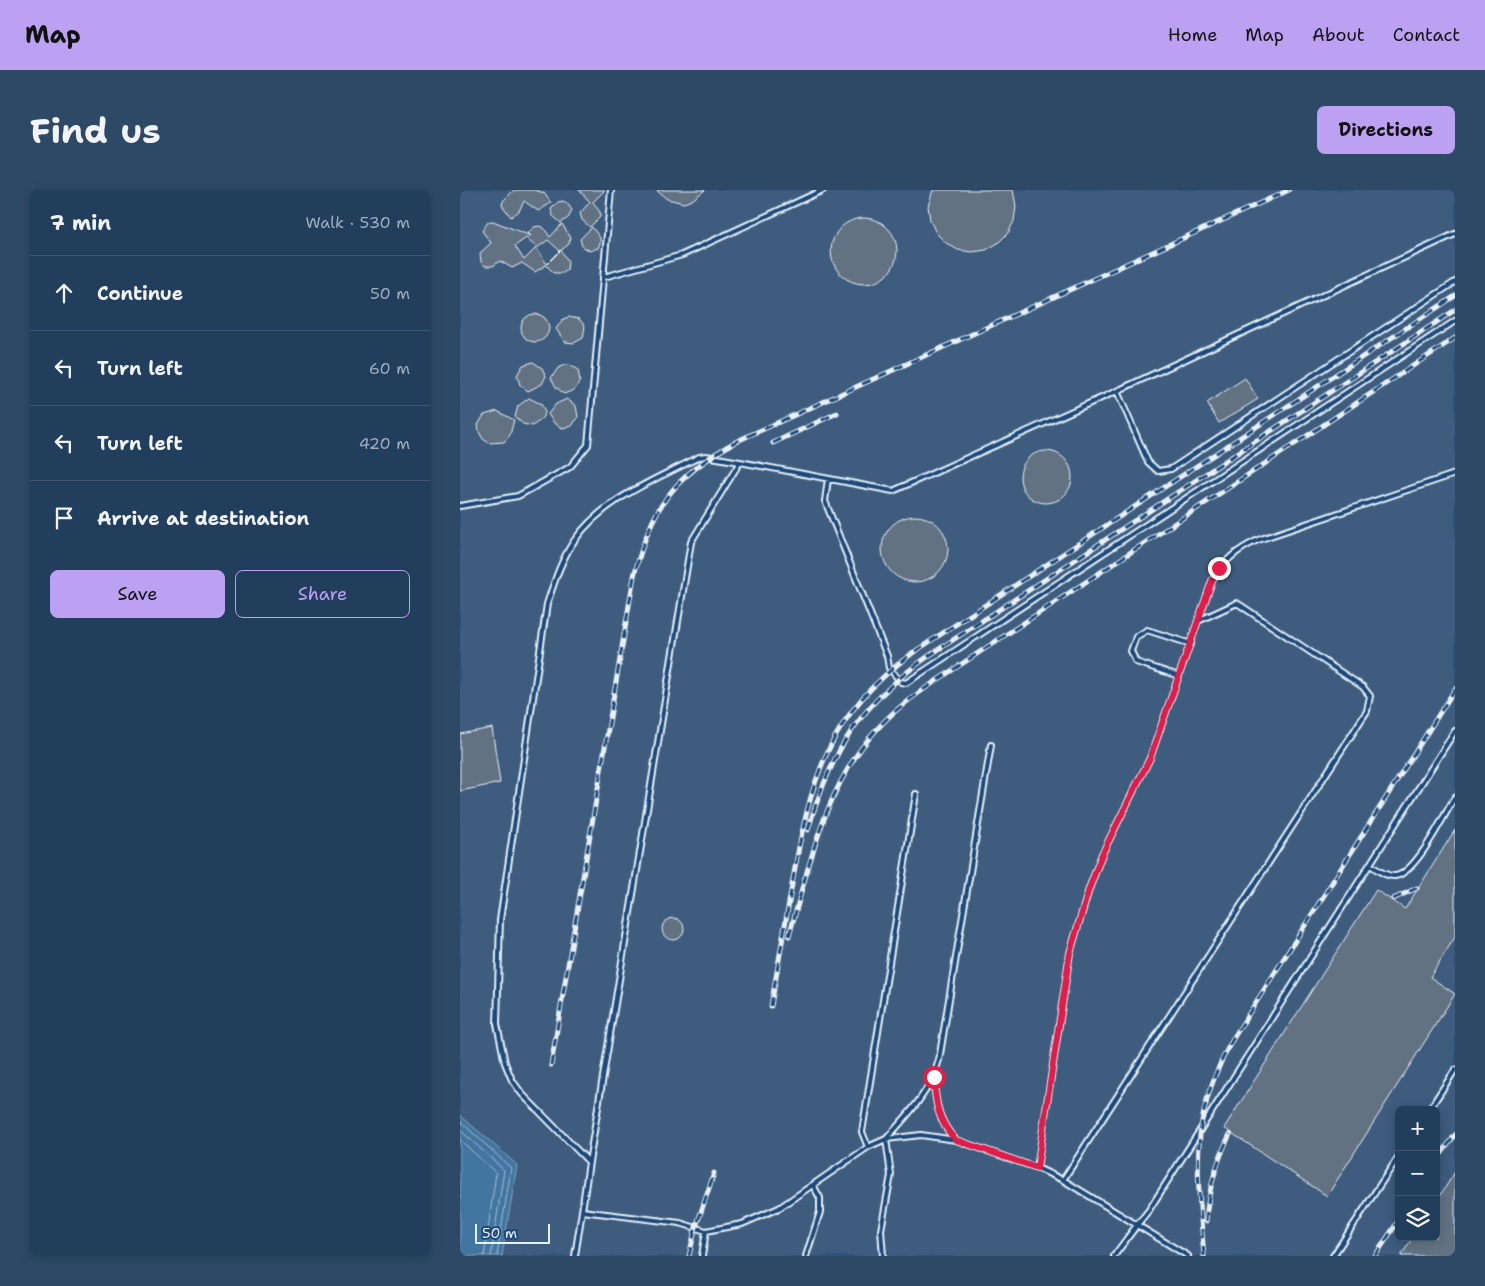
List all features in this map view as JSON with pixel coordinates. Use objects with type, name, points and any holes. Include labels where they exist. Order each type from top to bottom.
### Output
[{"type":"lane","points":[[460,506],[518,496],[570,466],[588,445],[612,190]]},
{"type":"lane","points":[[604,277],[682,256],[823,190]]},
{"type":"lane","points":[[589,1162],[522,1094],[512,1080],[505,1063],[497,1024],[500,920],[547,604],[558,572],[573,542],[591,520],[615,501],[700,457],[706,456],[893,491],[1117,391],[1455,234]]},
{"type":"lane","points":[[1117,391],[1148,462],[1158,470],[1171,469],[1455,282]]},
{"type":"lane","points":[[828,479],[825,501],[887,656],[889,668],[901,682],[906,683],[1455,321]]},
{"type":"lane","points":[[574,1256],[691,542],[740,462]]},
{"type":"lane","points":[[1037,1168],[1070,953],[1086,898],[1102,854],[1150,758],[1212,581],[1219,568],[1229,556],[1243,547],[1455,474]]},
{"type":"lane","points":[[1063,1180],[1367,711],[1370,696],[1363,687],[1236,603],[1198,620]]},
{"type":"lane","points":[[1179,676],[1136,662],[1131,651],[1136,637],[1147,630],[1190,644]]},
{"type":"lane","points":[[1114,1256],[1150,1210],[1455,731]]},
{"type":"lane","points":[[956,1140],[947,1132],[934,1101],[934,1077],[939,1060],[991,745]]},
{"type":"lane","points":[[868,1147],[862,1132],[916,794]]},
{"type":"lane","points":[[1370,865],[1386,875],[1395,876],[1406,871],[1416,861],[1455,797]]},
{"type":"lane","points":[[1432,1106],[1455,1070]]},
{"type":"lane","points":[[883,1256],[881,1230],[891,1175],[886,1139],[915,1106],[934,1077]]},
{"type":"lane","points":[[582,1211],[680,1223],[706,1231],[742,1224],[779,1208],[868,1147],[886,1139],[921,1135],[956,1140],[1037,1168],[1063,1180],[1188,1256]]},
{"type":"lane","points":[[1333,1256],[1395,1162]]},
{"type":"lane","points":[[806,1256],[820,1212],[820,1198],[813,1185]]},
{"type":"lane","points":[[702,1256],[706,1231]]},
{"type":"shaded area","points":[[460,190],[1455,190],[1455,1256],[502,1256],[517,1165],[460,1115]]},
{"type":"water","points":[[460,1115],[517,1165],[502,1256],[460,1256]]},
{"type":"building","points":[[514,190],[535,190],[544,193],[551,203],[538,211],[524,201],[519,211],[511,217],[502,205],[503,201]]},
{"type":"building","points":[[579,190],[605,190],[593,202],[600,212],[600,217],[590,227],[582,220],[580,213],[590,202]]},
{"type":"building","points":[[656,190],[705,190],[692,200],[684,203],[667,199]]},
{"type":"building","points":[[933,190],[1013,190],[1016,206],[1014,221],[1008,233],[998,243],[986,250],[972,252],[958,250],[946,243],[936,233],[930,220],[928,206]]},
{"type":"building","points":[[563,201],[572,210],[569,217],[561,223],[553,216],[551,209],[558,202]]},
{"type":"building","points":[[864,218],[877,221],[887,228],[894,238],[897,251],[894,264],[887,274],[877,281],[864,284],[851,281],[841,274],[834,264],[831,251],[834,238],[841,228],[851,221]]},
{"type":"building","points":[[493,221],[531,236],[528,233],[534,227],[539,226],[544,228],[550,237],[562,224],[571,238],[568,245],[561,250],[568,261],[567,270],[563,273],[554,273],[546,265],[535,272],[522,263],[512,268],[500,261],[493,266],[485,266],[481,262],[480,253],[491,243],[482,231],[488,222]],"holes":[[[526,238],[537,248],[548,240],[560,251],[547,264],[536,248],[524,260],[515,246]]]},
{"type":"building","points":[[592,227],[600,238],[600,243],[598,248],[590,251],[582,246],[580,239]]},
{"type":"building","points":[[535,314],[545,318],[549,328],[545,338],[535,342],[525,338],[521,328],[525,318]]},
{"type":"building","points":[[569,317],[579,319],[585,326],[583,338],[574,343],[565,342],[556,329],[563,319]]},
{"type":"building","points":[[533,362],[542,368],[546,376],[542,384],[528,391],[520,385],[517,375],[523,365]]},
{"type":"building","points":[[569,365],[578,370],[580,381],[574,390],[564,394],[556,387],[551,378],[558,368]]},
{"type":"building","points":[[1245,378],[1258,399],[1219,423],[1207,403]]},
{"type":"building","points":[[529,398],[541,404],[545,412],[541,420],[532,426],[523,424],[515,417],[518,406]]},
{"type":"building","points":[[567,399],[576,406],[578,417],[572,426],[562,428],[554,423],[548,414],[556,404]]},
{"type":"building","points":[[497,411],[514,420],[510,435],[504,442],[489,443],[483,439],[478,425],[484,415]]},
{"type":"building","points":[[1046,451],[1056,453],[1064,459],[1070,467],[1072,477],[1070,487],[1064,495],[1056,501],[1046,503],[1036,501],[1028,495],[1022,487],[1020,477],[1022,467],[1028,459],[1036,453]]},
{"type":"building","points":[[915,516],[928,519],[938,526],[945,536],[948,549],[945,562],[938,572],[928,579],[915,582],[902,579],[892,572],[885,562],[882,549],[885,536],[892,526],[902,519]]},
{"type":"building","points":[[492,728],[500,783],[460,791],[460,734]]},
{"type":"building","points":[[1455,830],[1455,937],[1430,977],[1455,994],[1327,1196],[1224,1128],[1376,890],[1405,909]]},
{"type":"building","points":[[673,918],[681,921],[684,929],[681,937],[673,940],[665,937],[662,929],[665,921]]},
{"type":"building","points":[[1455,1172],[1455,1256],[1401,1256],[1410,1241],[1440,1241],[1440,1196]]},
{"type":"railway","points":[[551,1065],[634,576],[641,552],[657,512],[668,496],[695,468],[735,442],[1289,190]]},
{"type":"railway","points":[[771,1006],[807,810],[816,780],[828,752],[842,725],[861,700],[885,676],[914,652],[1455,296]]},
{"type":"railway","points":[[808,830],[827,776],[852,730],[867,710],[906,673],[930,655],[1455,310]]},
{"type":"railway","points":[[789,936],[812,853],[832,799],[860,749],[894,712],[936,681],[1455,338]]},
{"type":"railway","points":[[773,443],[837,413]]},
{"type":"railway","points":[[1204,1256],[1199,1196],[1199,1144],[1202,1118],[1219,1066],[1234,1037],[1455,689]]},
{"type":"railway","points":[[1393,899],[1417,888]]},
{"type":"railway","points":[[1206,1221],[1214,1176],[1230,1134]]},
{"type":"railway","points":[[1440,1156],[1455,1135]]},
{"type":"railway","points":[[689,1256],[695,1230],[714,1173]]},
{"type":"railway","points":[[1375,1256],[1395,1226]]},
{"type":"route","points":[[934,1077],[934,1101],[947,1132],[956,1140],[1037,1168],[1070,953],[1089,889],[1102,854],[1138,786],[1150,758],[1212,581],[1219,568]]}]
